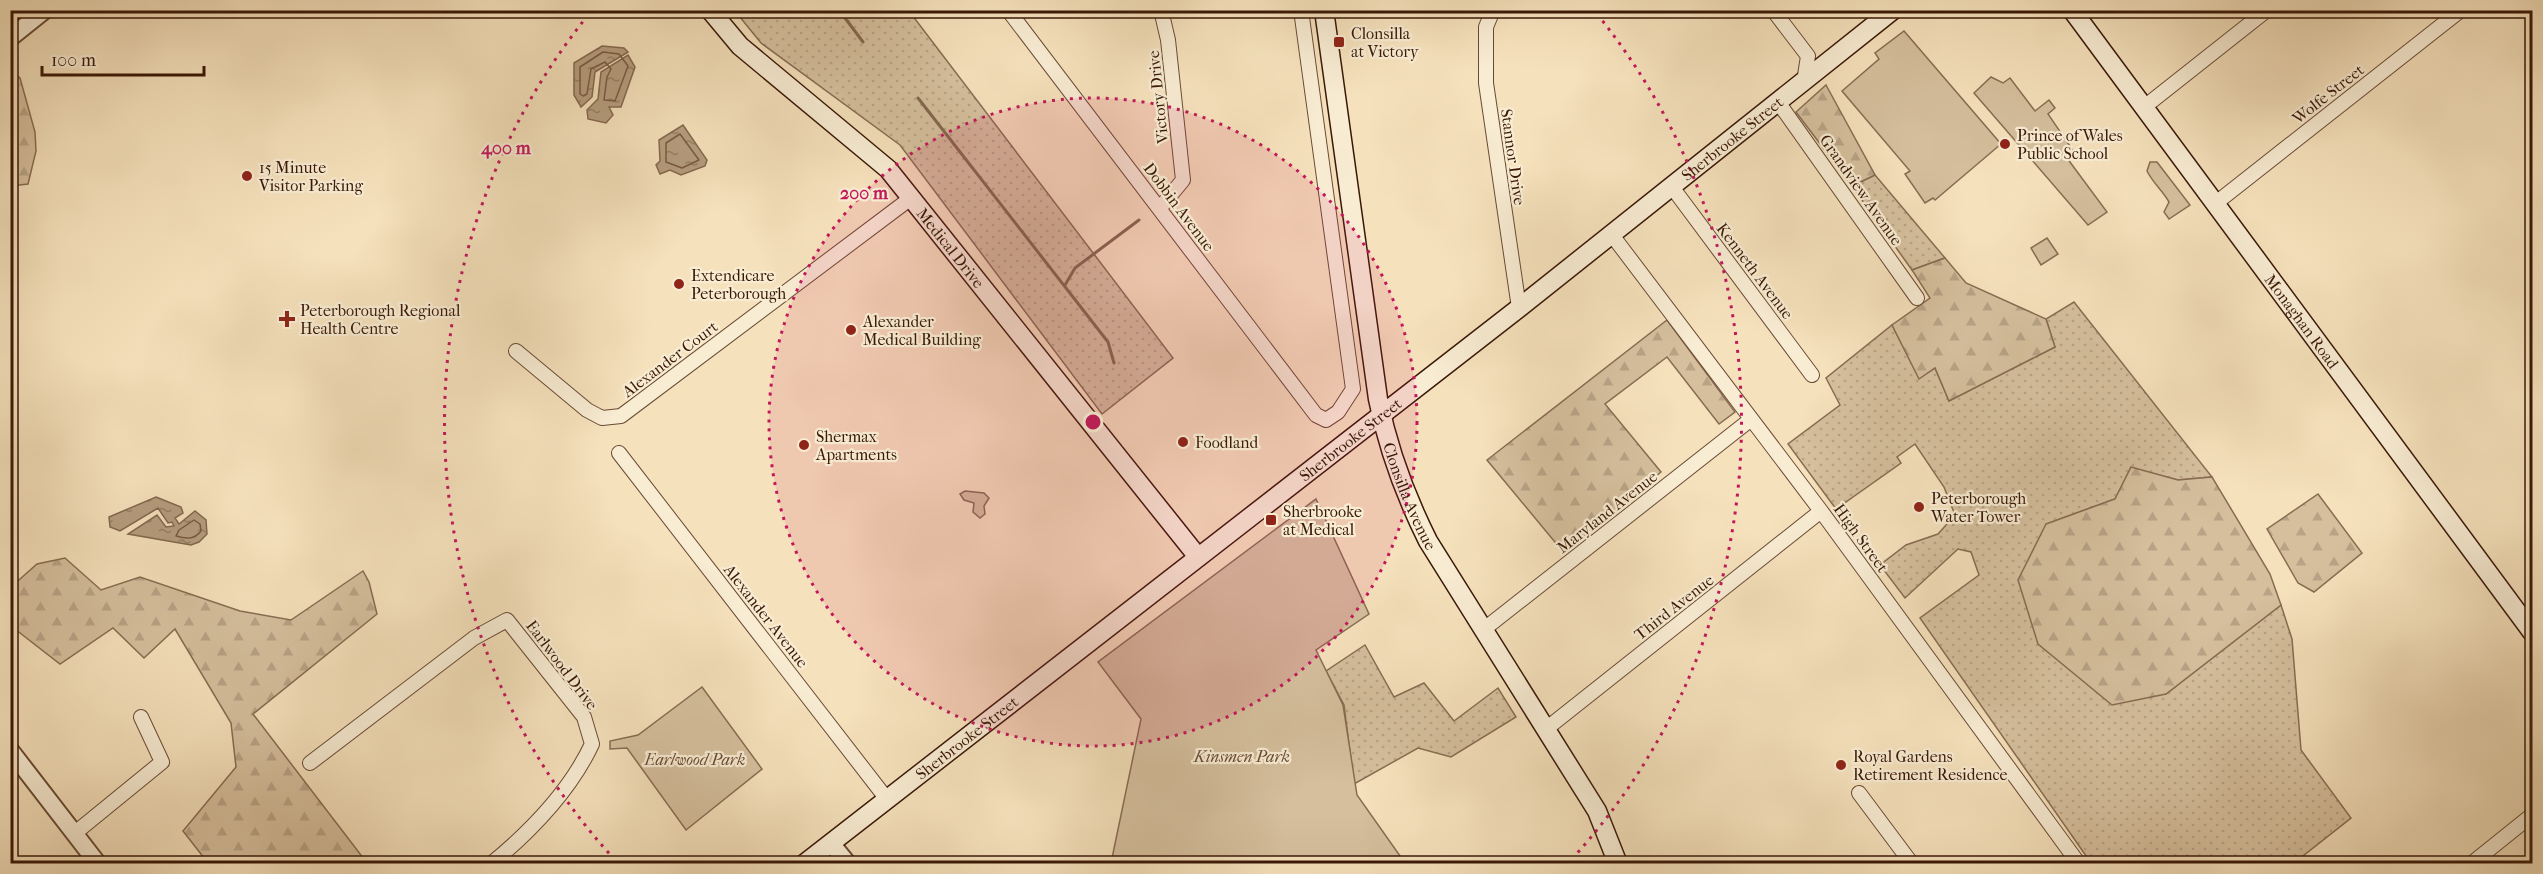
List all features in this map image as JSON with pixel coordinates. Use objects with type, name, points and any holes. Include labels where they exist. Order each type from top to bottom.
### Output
[{"type":"main road","name":"Medical Drive","points":[[710,10],[740,46],[888,169],[1162,516],[1162,525],[1194,560]]},
{"type":"main road","name":"Clonsilla Avenue","points":[[1323,10],[1381,415],[1407,500],[1428,541],[1597,811],[1617,864]]},
{"type":"main road","name":"Sherbrooke Street","points":[[804,864],[1519,308],[1893,10]]},
{"type":"main road","name":"Monaghan Road","points":[[2072,10],[2532,632]]},
{"type":"street","points":[[10,38],[45,10]]},
{"type":"street","name":"Dobbin Avenue","points":[[1008,10],[1316,415],[1326,420],[1338,412],[1353,389],[1301,10]]},
{"type":"street","name":"Victory Drive","points":[[1160,208],[1183,180],[1168,40],[1161,10]]},
{"type":"street","name":"Stannor Drive","points":[[1493,10],[1486,27],[1486,83],[1519,308]]},
{"type":"street","points":[[1773,10],[1808,56],[1804,82]]},
{"type":"street","points":[[2143,108],[2267,10]]},
{"type":"street","name":"Wolfe Street","points":[[2216,203],[2461,10]]},
{"type":"street","points":[[1808,56],[1828,55],[1846,47]]},
{"type":"street","name":"Grandview Avenue","points":[[1778,102],[1917,298]]},
{"type":"street","name":"Kenneth Avenue","points":[[1672,187],[1812,375]]},
{"type":"street","name":"Alexander Court","points":[[516,351],[587,410],[602,418],[621,416],[911,198]]},
{"type":"street","name":"High Street","points":[[1612,235],[1821,511],[2079,864]]},
{"type":"street","name":"Maryland Avenue","points":[[1483,630],[1750,420]]},
{"type":"street","name":"Alexander Avenue","points":[[619,453],[886,798]]},
{"type":"street","name":"Third Avenue","points":[[1546,729],[1821,511]]},
{"type":"street","name":"Earlwood Drive","points":[[310,763],[474,638],[507,620],[584,717],[592,744],[579,773],[519,841],[491,864]]},
{"type":"street","points":[[75,833],[162,762],[141,717]]},
{"type":"street","points":[[10,750],[98,864]]},
{"type":"street","points":[[1859,794],[1912,864]]},
{"type":"street","points":[[2471,864],[2532,815]]},
{"type":"street","points":[[831,843],[848,864]]},
{"type":"green space","points":[[735,11],[909,11],[1173,358],[1102,414],[900,145],[761,43]]},
{"type":"green space","points":[[1904,31],[2001,144],[1935,200],[1933,198],[1925,203],[1905,174],[1910,171],[1842,91],[1879,59],[1875,53]]},
{"type":"green space","points":[[10,70],[20,78],[35,132],[36,151],[28,184],[11,186]]},
{"type":"green space","points":[[1991,77],[2003,83],[2010,78],[2035,111],[2049,100],[2055,108],[2048,114],[2074,152],[2067,158],[2107,212],[2088,225],[1974,93]]},
{"type":"green space","points":[[1826,85],[1875,175],[1852,186],[1796,112]]},
{"type":"green space","points":[[2150,162],[2157,162],[2190,205],[2169,219],[2164,212],[2169,202],[2147,171]]},
{"type":"green space","points":[[1875,175],[1945,258],[1912,270],[1852,186]]},
{"type":"green space","points":[[2047,238],[2058,254],[2041,265],[2031,248]]},
{"type":"green space","points":[[1945,258],[1966,283],[2046,319],[2055,347],[1949,401],[1935,368],[1919,379],[1892,325],[1930,298],[1912,270]]},
{"type":"green space","points":[[2074,302],[2212,477],[2178,480],[2131,468],[2115,499],[2046,524],[2166,694],[2281,605],[2292,639],[2301,750],[2351,818],[2294,863],[2091,863],[1920,618],[1979,575],[1971,552],[1958,549],[1905,598],[1880,565],[1906,545],[1938,534],[1955,515],[1944,487],[1915,444],[1897,457],[1901,463],[1836,509],[1788,444],[1840,405],[1826,378],[1892,325],[1919,378],[1935,368],[1949,401],[2055,347],[2046,319]]},
{"type":"green space","points":[[1667,320],[1735,412],[1719,424],[1667,357],[1605,404],[1661,472],[1564,553],[1487,460]]},
{"type":"green space","points":[[2131,467],[2178,480],[2212,477],[2270,574],[2281,605],[2166,694],[2112,705],[2038,644],[2018,580],[2046,524],[2115,499]]},
{"type":"green space","points":[[965,491],[984,493],[989,498],[984,506],[985,514],[980,518],[973,512],[974,503],[964,500],[960,494]]},
{"type":"green space","points":[[2318,494],[2362,553],[2314,592],[2298,583],[2267,529]]},
{"type":"green space","name":"Kinsmen Park","points":[[1316,499],[1369,614],[1316,650],[1343,705],[1357,795],[1405,863],[1111,863],[1141,719],[1098,662]]},
{"type":"green space","points":[[65,558],[101,590],[140,577],[240,611],[291,620],[363,571],[369,582],[377,614],[253,714],[367,863],[208,863],[183,831],[236,767],[231,723],[175,629],[144,658],[113,628],[60,664],[11,626],[11,587],[37,564]]},
{"type":"green space","points":[[1365,645],[1394,697],[1424,683],[1454,721],[1498,688],[1516,717],[1451,757],[1418,748],[1354,784],[1344,705],[1326,671]]},
{"type":"green space","name":"Earlwood Park","points":[[702,687],[762,769],[686,830],[627,748],[610,749],[610,741],[638,735]]},
{"type":"water","points":[[602,46],[624,48],[628,52],[595,72],[592,97],[581,107],[574,95],[574,63]]},
{"type":"water","points":[[628,55],[635,67],[621,107],[609,107],[613,115],[606,123],[588,119],[587,110],[598,99],[601,72]]},
{"type":"water","points":[[683,125],[707,160],[705,166],[681,175],[670,170],[660,174],[656,165],[660,161],[659,140]]},
{"type":"water","points":[[156,497],[181,507],[183,513],[175,518],[179,524],[195,511],[206,520],[207,534],[199,542],[191,545],[128,534],[157,515],[166,527],[174,526],[172,522],[168,523],[158,508],[120,531],[110,527],[109,517]]},
{"type":"waterway","points":[[839,10],[863,42]]},
{"type":"waterway","points":[[918,98],[1108,342],[1114,363]]},
{"type":"waterway","points":[[1065,285],[1075,268],[1139,220]]},
{"type":"place","name":"Clonsilla at Victory","points":[[1339,42]]},
{"type":"place","name":"Prince of Wales Public School","points":[[2005,144]]},
{"type":"place","name":"15 Minute Visitor Parking","points":[[247,176]]},
{"type":"place","name":"Extendicare Peterborough","points":[[679,284]]},
{"type":"place","name":"Peterborough Regional Health Centre","points":[[287,319]]},
{"type":"place","name":"Alexander Medical Building","points":[[851,330]]},
{"type":"place","name":"Foodland","points":[[1183,442]]},
{"type":"place","name":"Shermax Apartments","points":[[804,445]]},
{"type":"place","name":"Peterborough Water Tower","points":[[1919,507]]},
{"type":"place","name":"Sherbrooke at Medical","points":[[1271,520]]},
{"type":"place","name":"Royal Gardens Retirement Residence","points":[[1841,765]]}]
